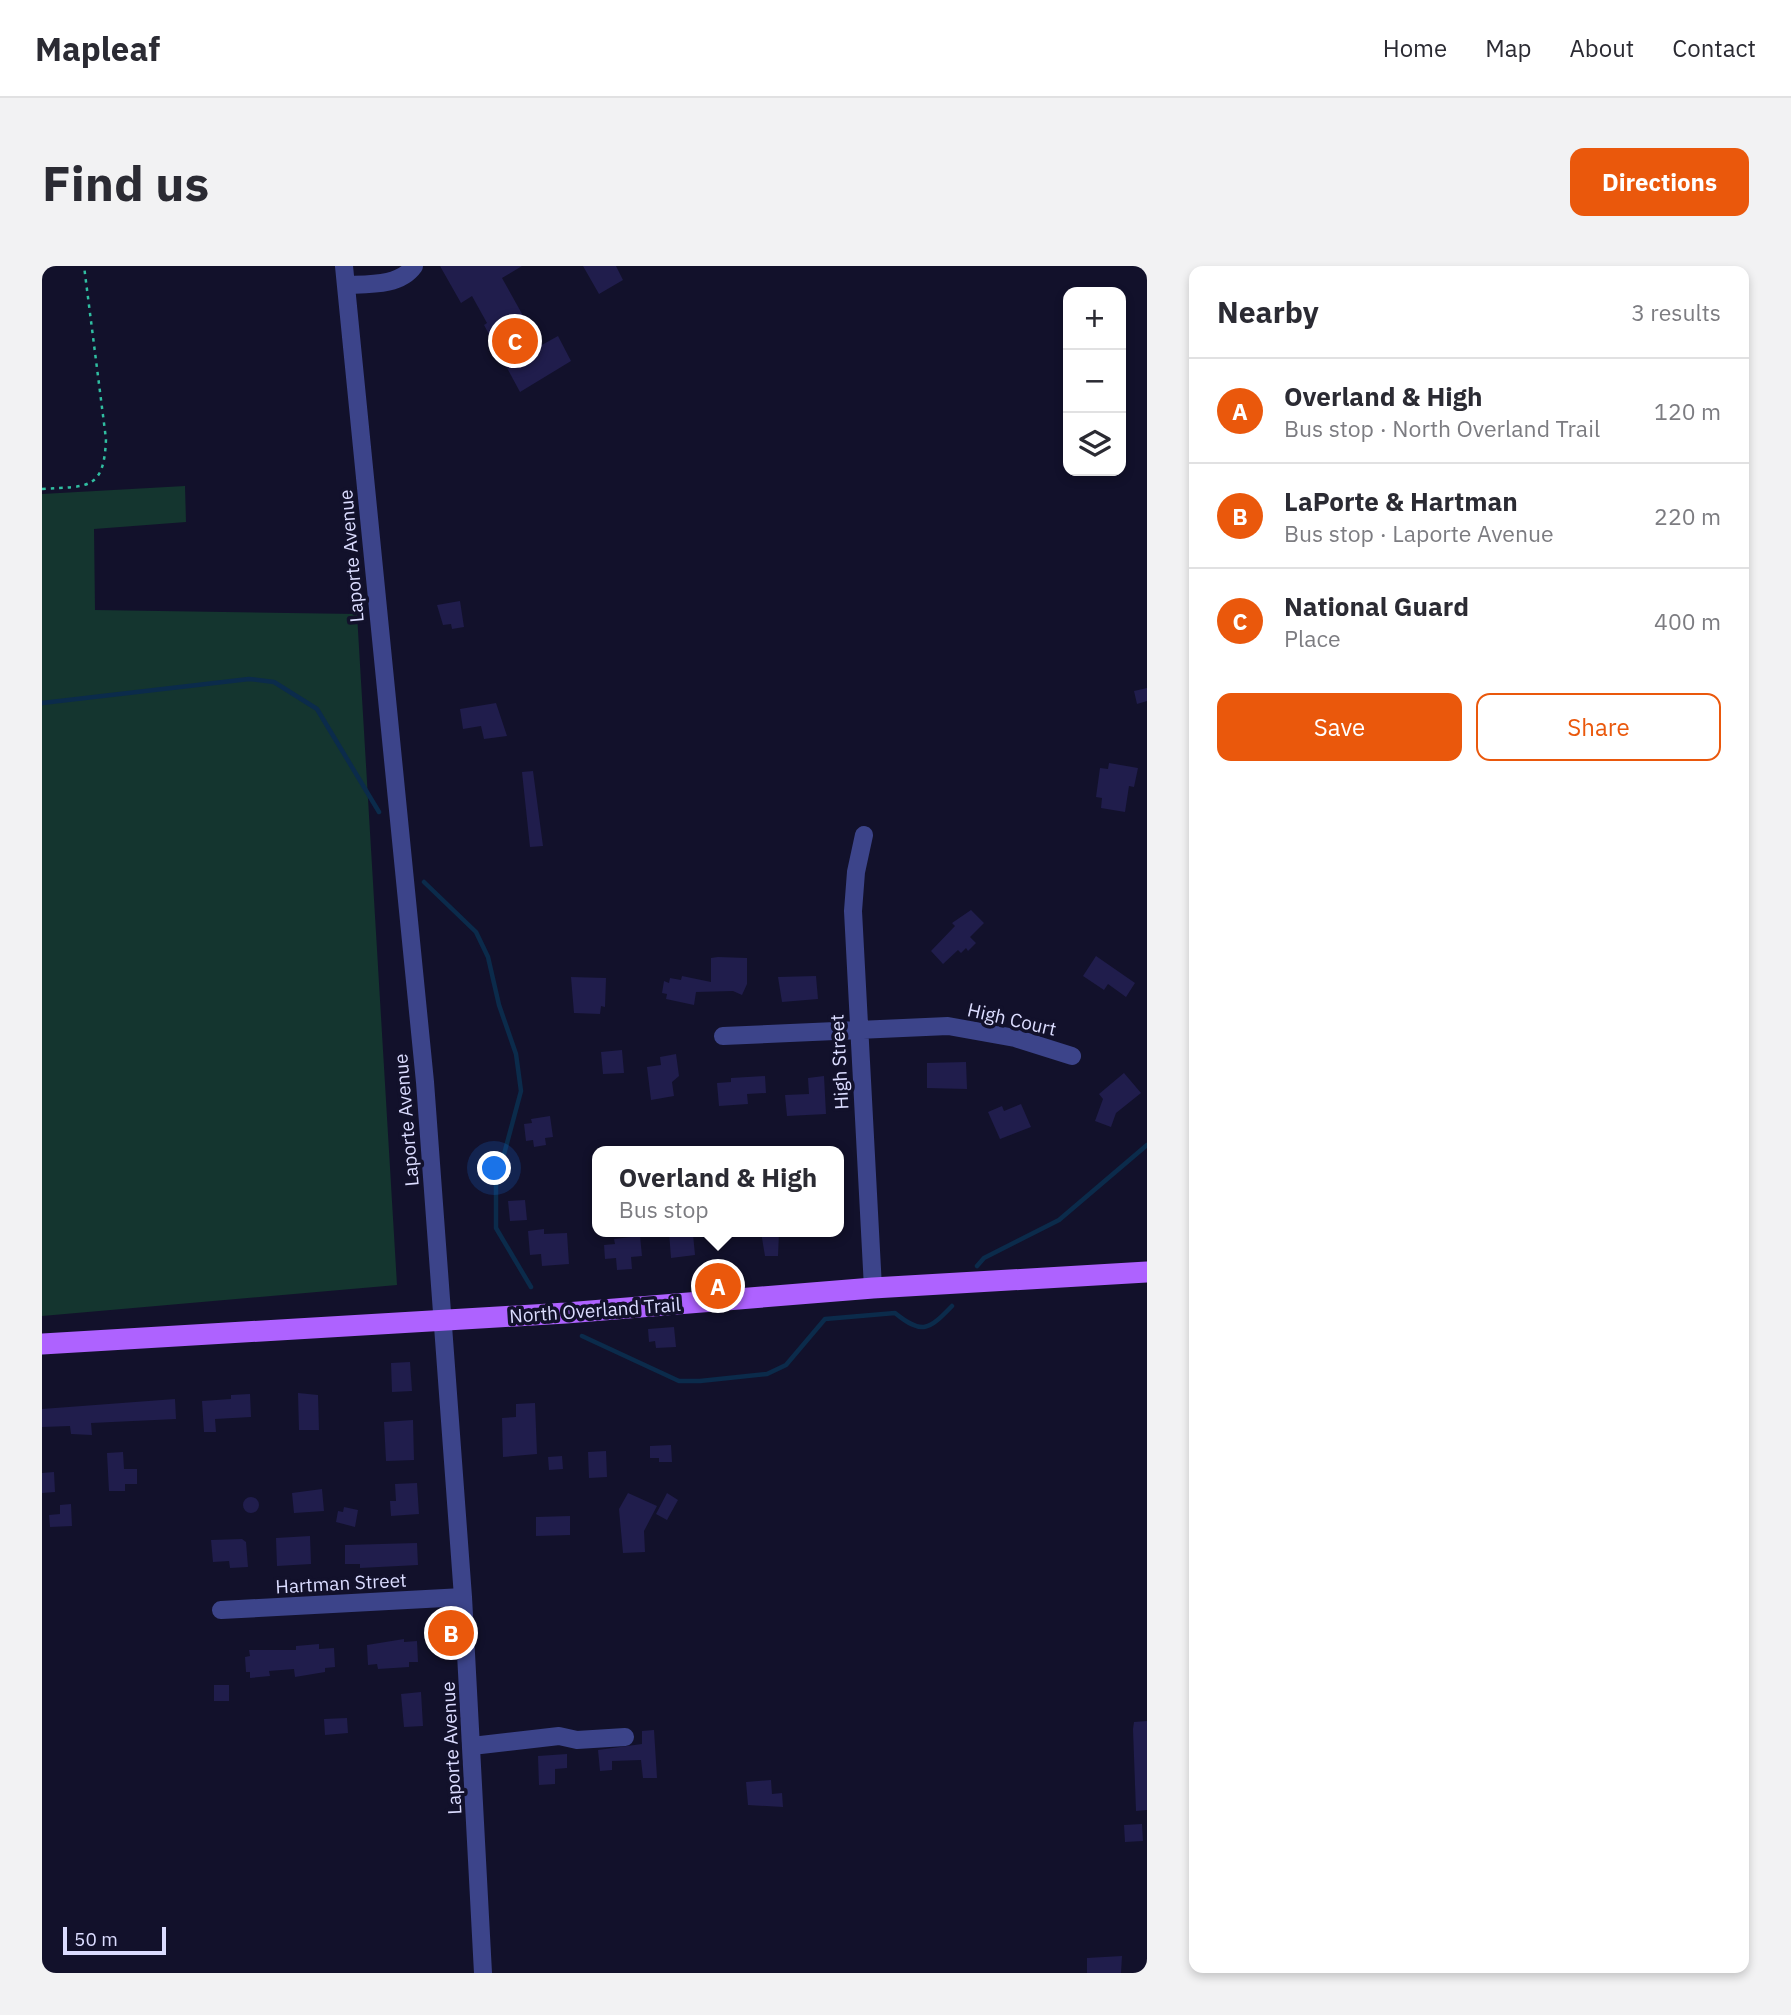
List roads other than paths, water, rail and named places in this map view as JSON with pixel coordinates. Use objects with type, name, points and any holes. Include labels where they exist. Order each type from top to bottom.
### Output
[{"type":"main road","name":"North Overland Trail","points":[[42,1343],[587,1311],[873,1288],[1147,1272]]},
{"type":"street","name":"Laporte Avenue","points":[[344,266],[425,1082],[463,1597],[483,1973]]},
{"type":"street","points":[[346,285],[395,280],[408,275],[414,266]]},
{"type":"street","name":"High Street","points":[[864,835],[856,872],[853,911],[857,1029],[873,1288]]},
{"type":"street","name":"High Court","points":[[723,1037],[947,1026],[979,1030],[1072,1056]]},
{"type":"street","name":"Hartman Street","points":[[221,1610],[463,1597]]},
{"type":"street","points":[[472,1746],[559,1736],[577,1740],[625,1737]]},
{"type":"waterway","points":[[42,703],[249,679],[274,682],[317,709],[379,812]]},
{"type":"waterway","points":[[424,882],[476,932],[488,957],[499,1005],[516,1054],[521,1091],[496,1184],[496,1228],[531,1287]]},
{"type":"waterway","points":[[977,1266],[984,1258],[1059,1220],[1147,1145]]},
{"type":"waterway","points":[[582,1336],[679,1381],[700,1381],[767,1374],[786,1365],[825,1319],[895,1313],[912,1325],[925,1327],[931,1325],[952,1306]]},
{"type":"place","name":"National Guard","points":[[515,341]]},
{"type":"place","name":"Overland & High","points":[[718,1286]]},
{"type":"place","name":"LaPorte & Hartman","points":[[451,1633]]}]
